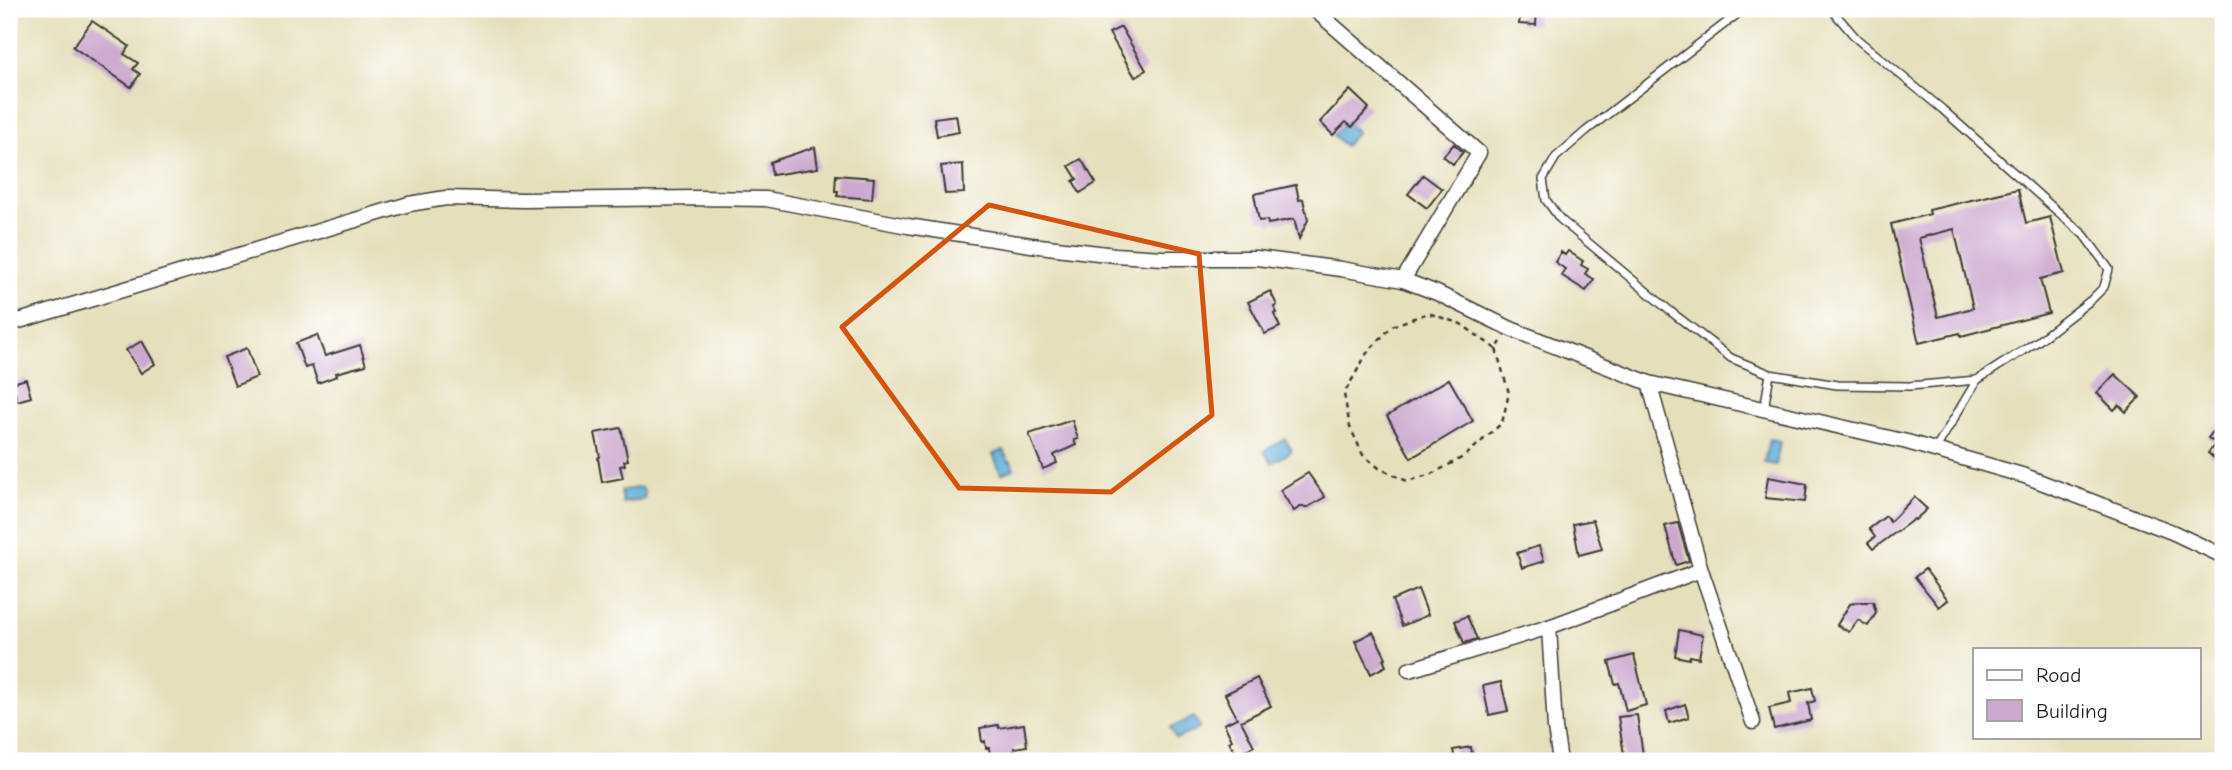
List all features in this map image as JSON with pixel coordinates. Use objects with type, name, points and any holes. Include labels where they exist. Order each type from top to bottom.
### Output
[{"type":"street","points":[[1314,9],[1479,153],[1403,280]]},
{"type":"street","points":[[9,324],[409,204],[446,198],[524,201],[765,199],[908,226],[1031,245],[1127,256],[1257,258],[1403,280],[1437,293],[1511,329],[1649,383],[1935,450],[2025,476],[2172,531],[2223,556]]},
{"type":"street","points":[[1649,383],[1701,570],[1753,722]]},
{"type":"street","points":[[1409,670],[1549,627],[1701,570]]},
{"type":"street","points":[[1549,627],[1555,728],[1560,761]]},
{"type":"lane","points":[[1744,9],[1556,157],[1543,179],[1546,200],[1560,219],[1731,358],[1770,374],[1837,385],[1910,386],[1977,380]]},
{"type":"lane","points":[[1831,9],[1857,38],[2084,235],[2109,269],[2104,287],[2091,300],[2038,341],[1977,380],[1935,450]]},
{"type":"lane","points":[[1764,409],[1770,374]]},
{"type":"path","points":[[1428,313],[1461,324],[1496,349],[1508,393],[1502,423],[1465,456],[1432,474],[1406,481],[1379,468],[1363,455],[1350,427],[1344,394],[1367,353],[1392,326],[1428,313]]},
{"type":"path","points":[[1496,349],[1511,329]]},
{"type":"highlighted area","points":[[989,205],[1199,254],[1212,415],[1111,492],[959,488],[842,327]]},
{"type":"water","points":[[1346,122],[1357,132],[1345,146],[1333,135]]},
{"type":"water","points":[[1285,439],[1292,451],[1272,463],[1264,451]]},
{"type":"water","points":[[1769,439],[1780,441],[1776,465],[1764,463]]},
{"type":"water","points":[[1004,450],[1014,469],[1001,474],[993,454]]},
{"type":"water","points":[[641,487],[645,492],[644,499],[623,503],[621,491]]},
{"type":"water","points":[[1194,717],[1200,728],[1176,739],[1170,728]]},
{"type":"building","points":[[1521,9],[1537,9],[1536,25],[1519,24]]},
{"type":"building","points":[[92,21],[129,46],[124,54],[138,63],[133,69],[140,74],[131,87],[73,47]]},
{"type":"building","points":[[1121,27],[1146,70],[1135,77],[1109,33]]},
{"type":"building","points":[[1350,90],[1369,108],[1352,127],[1346,122],[1333,135],[1320,122]]},
{"type":"building","points":[[956,115],[959,132],[937,136],[934,118]]},
{"type":"building","points":[[1454,144],[1463,152],[1453,164],[1443,156]]},
{"type":"building","points":[[815,147],[818,168],[772,175],[770,162]]},
{"type":"building","points":[[1081,159],[1096,183],[1080,193],[1073,181],[1077,179],[1069,166]]},
{"type":"building","points":[[963,164],[964,193],[945,194],[941,166]]},
{"type":"building","points":[[836,175],[874,178],[872,199],[837,196]]},
{"type":"building","points":[[1423,175],[1442,189],[1427,208],[1408,194]]},
{"type":"building","points":[[1296,185],[1308,220],[1299,239],[1294,219],[1268,224],[1267,220],[1259,221],[1254,194]]},
{"type":"building","points":[[2018,189],[2026,223],[2050,217],[2064,273],[2040,279],[2049,313],[1961,336],[1960,333],[1919,343],[1891,224],[1930,214],[1929,210]],"holes":[[[1954,229],[1973,308],[1938,317],[1919,238]]]},
{"type":"building","points":[[1568,251],[1583,261],[1581,265],[1588,269],[1585,274],[1594,279],[1586,291],[1561,275],[1565,269],[1555,262],[1561,252],[1565,255]]},
{"type":"building","points":[[1270,291],[1277,305],[1274,307],[1277,313],[1274,314],[1280,327],[1265,334],[1248,302]]},
{"type":"building","points":[[317,335],[325,356],[360,345],[366,365],[336,373],[337,376],[318,383],[312,366],[305,368],[296,343]]},
{"type":"building","points":[[142,341],[155,364],[141,373],[126,350]]},
{"type":"building","points":[[247,348],[257,377],[235,386],[224,357]]},
{"type":"building","points":[[2115,374],[2140,397],[2126,412],[2119,405],[2114,410],[2097,393]]},
{"type":"building","points":[[26,379],[31,397],[17,401],[13,383]]},
{"type":"building","points":[[1449,379],[1473,421],[1411,458],[1387,416]]},
{"type":"building","points":[[2223,418],[2223,465],[2208,453],[2216,443],[2208,438]]},
{"type":"building","points":[[1072,420],[1078,439],[1074,440],[1076,445],[1054,455],[1057,463],[1043,469],[1029,434]]},
{"type":"building","points":[[621,428],[628,460],[624,461],[625,465],[620,466],[623,478],[602,482],[595,433]]},
{"type":"building","points":[[1308,473],[1325,497],[1308,507],[1300,507],[1294,511],[1280,490]]},
{"type":"building","points":[[1768,477],[1807,484],[1805,502],[1765,498]]},
{"type":"building","points":[[1914,497],[1927,509],[1873,549],[1868,543],[1875,537],[1869,529],[1886,516],[1890,522]]},
{"type":"building","points":[[1593,520],[1602,549],[1579,555],[1573,524]]},
{"type":"building","points":[[1678,523],[1689,561],[1676,565],[1665,526]]},
{"type":"building","points":[[1539,546],[1544,561],[1522,568],[1517,553]]},
{"type":"building","points":[[1925,569],[1948,600],[1939,607],[1915,577]]},
{"type":"building","points":[[1418,589],[1428,615],[1402,626],[1392,600]]},
{"type":"building","points":[[1873,602],[1876,613],[1868,626],[1858,620],[1849,632],[1837,625],[1850,604]]},
{"type":"building","points":[[1467,616],[1477,639],[1464,643],[1455,621]]},
{"type":"building","points":[[1679,630],[1703,635],[1699,658],[1675,656]]},
{"type":"building","points":[[1373,632],[1386,658],[1383,659],[1386,666],[1371,674],[1355,641]]},
{"type":"building","points":[[1634,655],[1646,705],[1626,711],[1619,683],[1615,684],[1609,662]]},
{"type":"building","points":[[1257,678],[1271,706],[1241,721],[1254,746],[1237,755],[1229,742],[1232,740],[1224,724],[1237,718],[1225,694]]},
{"type":"building","points":[[1501,682],[1508,711],[1489,715],[1483,686]]},
{"type":"building","points":[[1812,688],[1815,701],[1808,703],[1811,720],[1774,729],[1769,708],[1791,703],[1789,693]]},
{"type":"building","points":[[1685,704],[1689,717],[1669,723],[1666,711]]},
{"type":"building","points":[[1637,715],[1644,761],[1625,761],[1618,717]]},
{"type":"building","points":[[1024,724],[1027,746],[1014,748],[1016,759],[991,761],[989,748],[986,748],[985,741],[982,742],[980,728]]},
{"type":"building","points":[[1471,747],[1473,761],[1455,761],[1453,750]]}]
